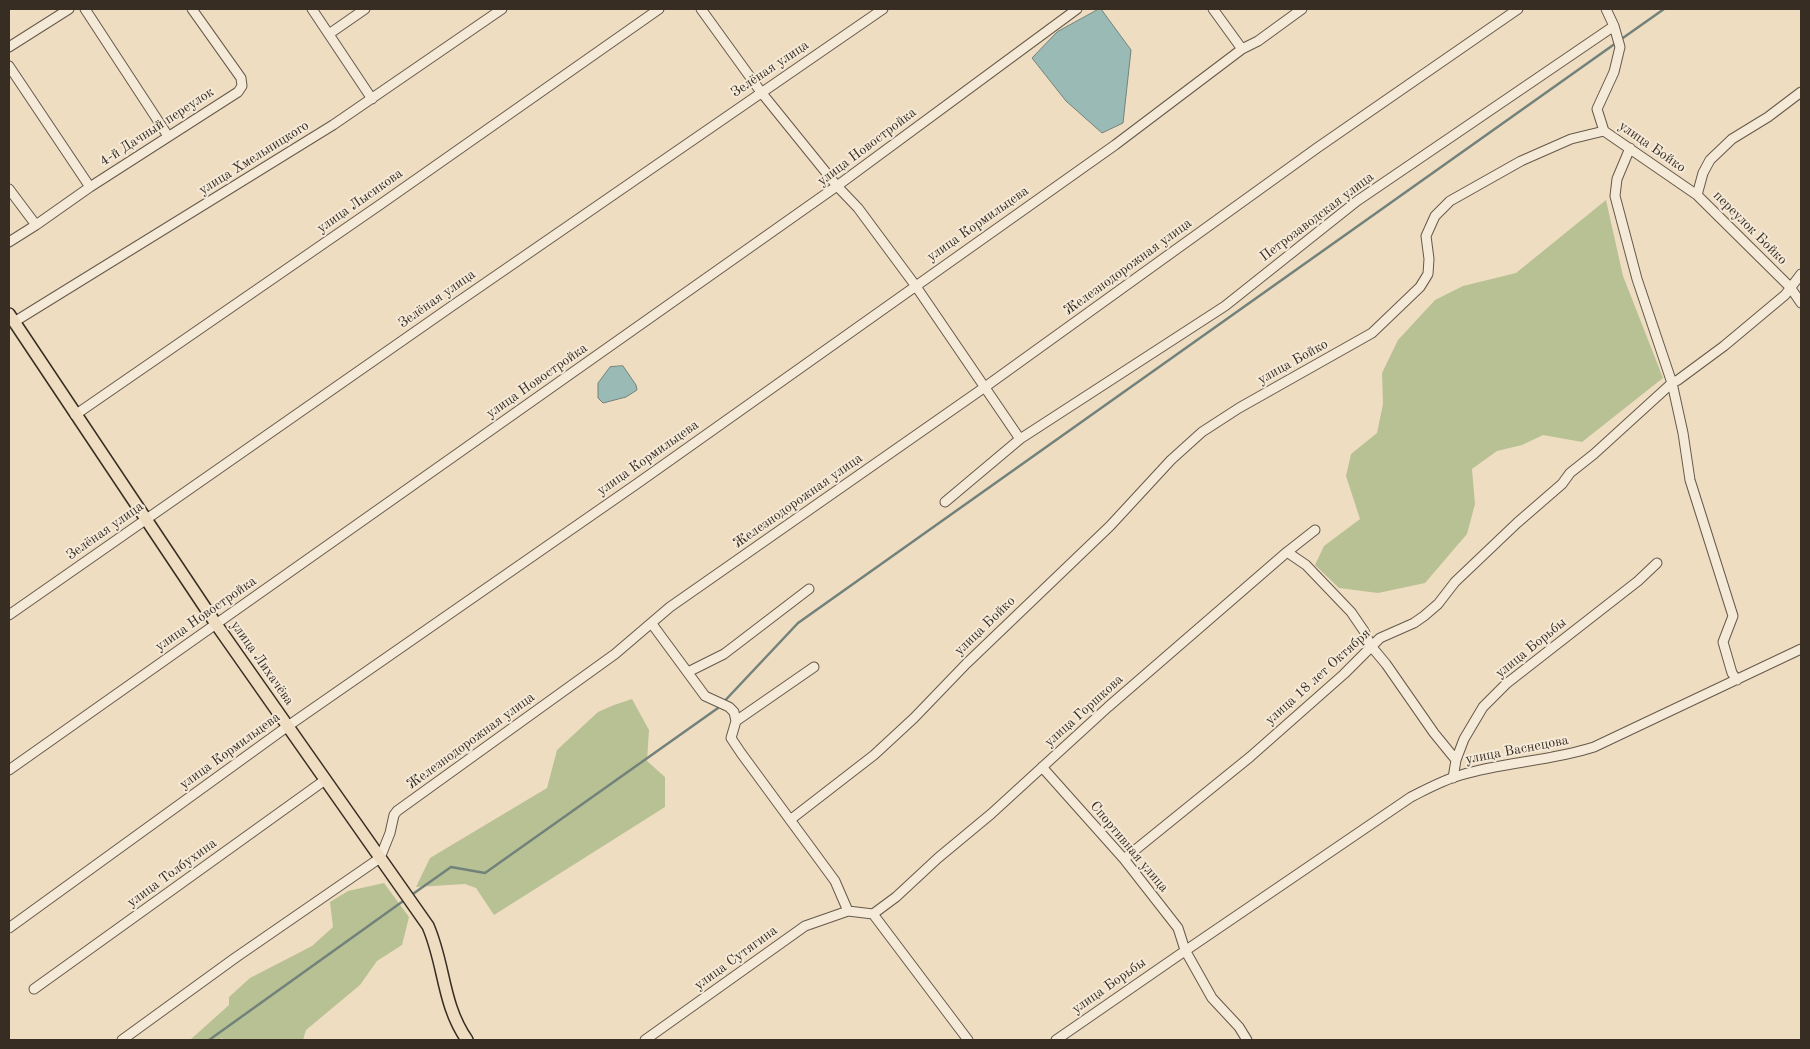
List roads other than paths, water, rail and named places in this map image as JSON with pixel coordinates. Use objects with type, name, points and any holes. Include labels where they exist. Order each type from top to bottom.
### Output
[{"type":"main road","name":"улица Лихачёва","points":[[11,318],[216,624],[428,926],[435,941],[447,1001],[467,1040]]},
{"type":"street","points":[[9,47],[69,9]]},
{"type":"street","points":[[85,9],[168,136]]},
{"type":"street","name":"4-й Дачный переулок","points":[[9,242],[90,187],[238,92],[242,86],[241,78],[192,9]]},
{"type":"street","points":[[312,9],[372,99]]},
{"type":"street","points":[[329,34],[365,9]]},
{"type":"street","name":"улица Хмельницкого","points":[[11,318],[102,270],[372,99],[502,9]]},
{"type":"street","name":"улица Лысикова","points":[[75,415],[659,9]]},
{"type":"street","points":[[701,9],[761,92],[837,186],[858,208],[915,285],[1020,439]]},
{"type":"street","name":"Зелёная улица","points":[[9,614],[883,9]]},
{"type":"street","name":"улица Новостройка","points":[[9,770],[837,186],[1077,9]]},
{"type":"street","points":[[1213,9],[1242,49]]},
{"type":"street","name":"улица Кормильцева","points":[[9,928],[288,726],[638,483],[1115,145],[1242,49],[1258,41],[1302,9]]},
{"type":"street","name":"Железнодорожная улица","points":[[380,858],[397,811],[615,654],[670,607],[985,387],[1317,148],[1518,9]]},
{"type":"street","points":[[1604,131],[1597,109],[1614,72],[1620,47],[1614,26],[1606,9]]},
{"type":"street","name":"Петрозаводская улица","points":[[944,502],[1020,439],[1225,306],[1357,201],[1614,26]]},
{"type":"street","points":[[9,66],[90,187]]},
{"type":"street","name":"улица Бойко","points":[[790,820],[874,755],[914,718],[966,664],[1110,526],[1171,460],[1202,432],[1239,408],[1372,333],[1420,287],[1428,274],[1426,236],[1435,216],[1450,201],[1521,161],[1571,139],[1604,131],[1698,195],[1703,173],[1710,160],[1732,139],[1768,117],[1801,92]]},
{"type":"street","points":[[1630,148],[1617,179],[1615,196],[1637,279],[1672,382],[1683,433],[1690,480],[1733,616],[1723,642],[1732,673],[1737,680]]},
{"type":"street","points":[[9,189],[36,225]]},
{"type":"street","name":"переулок Бойко","points":[[1698,195],[1790,287],[1801,303]]},
{"type":"street","name":"улица 18 лет Октября","points":[[1124,858],[1250,757],[1344,674],[1380,638],[1414,623],[1438,604],[1455,582],[1517,523],[1562,484],[1570,473],[1672,382],[1678,380],[1724,346],[1785,295],[1801,274]]},
{"type":"street","name":"улица Горшкова","points":[[873,914],[896,897],[938,858],[991,814],[1108,707],[1286,552],[1315,530]]},
{"type":"street","points":[[1286,552],[1306,565],[1351,612],[1364,631],[1371,646],[1456,760]]},
{"type":"street","name":"улица Борьбы","points":[[1453,778],[1456,760],[1464,739],[1483,707],[1506,684],[1638,581],[1657,562]]},
{"type":"street","points":[[688,672],[724,654],[809,589]]},
{"type":"street","points":[[652,624],[705,696],[729,707],[734,712],[736,721],[731,738],[740,753],[835,881],[848,911],[873,914],[968,1040]]},
{"type":"street","name":"улица Васнецова","points":[[1182,952],[1411,797],[1433,786],[1453,778],[1487,769],[1559,757],[1594,747],[1801,650]]},
{"type":"street","points":[[736,721],[814,667]]},
{"type":"street","name":"Спортивная улица","points":[[1042,767],[1124,858],[1178,928],[1182,952],[1212,998],[1239,1027],[1247,1040]]},
{"type":"street","name":"улица Толбухина","points":[[34,988],[325,780]]},
{"type":"street","points":[[122,1040],[235,958],[380,858]]},
{"type":"street","name":"улица Сутягина","points":[[645,1040],[805,926],[848,911]]},
{"type":"street","name":"улица Борьбы","points":[[1056,1040],[1182,952]]},
{"type":"water","points":[[1101,9],[1131,50],[1123,123],[1102,133],[1066,101],[1032,58],[1057,32]]},
{"type":"water","points":[[623,366],[636,385],[637,390],[626,397],[603,403],[598,398],[598,383],[610,367]]},
{"type":"waterway","points":[[1620,40],[1664,9]]},
{"type":"waterway","points":[[410,896],[451,867],[485,873],[718,708],[798,623],[1616,43]]},
{"type":"waterway","points":[[209,1040],[406,899]]}]
